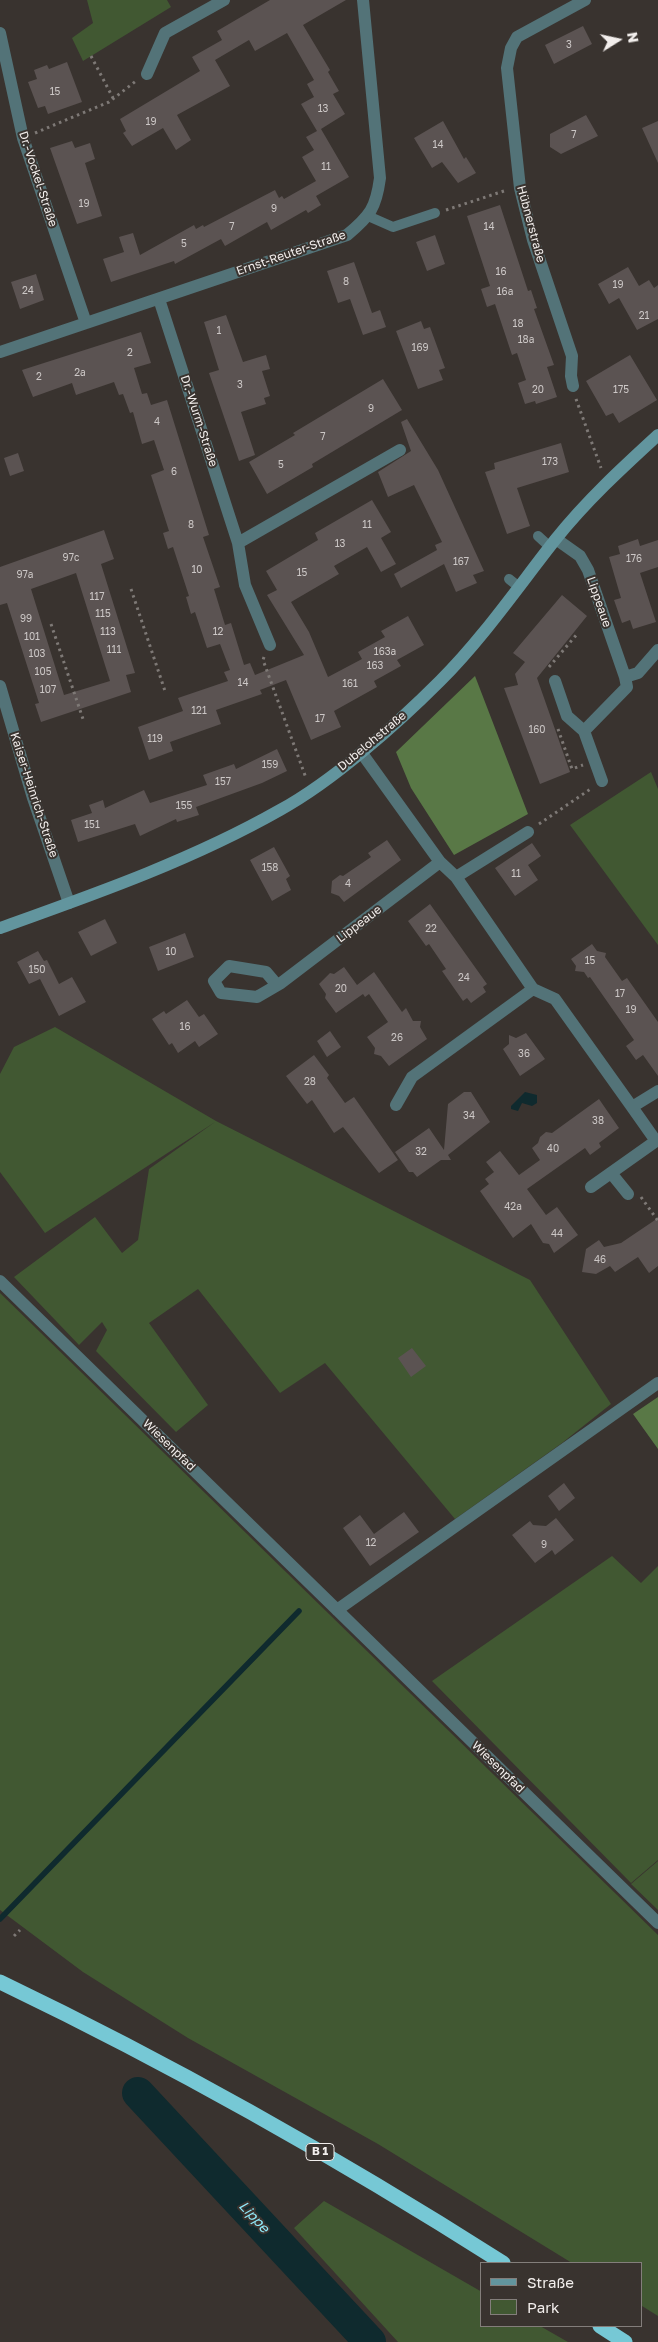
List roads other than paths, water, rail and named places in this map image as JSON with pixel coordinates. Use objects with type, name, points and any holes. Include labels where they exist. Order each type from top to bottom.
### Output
[{"type":"highway","name":"B 1","points":[[0,1982],[133,2048],[327,2156],[501,2262]]},
{"type":"highway","points":[[602,2327],[626,2342]]},
{"type":"main road","name":"Dubelohstraße","points":[[0,928],[178,860],[280,810],[310,791],[361,752],[441,680],[514,583],[553,543],[610,478],[658,435]]},
{"type":"street","points":[[147,74],[165,33],[224,0]]},
{"type":"street","name":"Ernst-Reuter-Straße","points":[[0,352],[347,235],[368,216],[377,198],[380,178],[363,0]]},
{"type":"street","name":"Hübnerstraße","points":[[573,386],[571,376],[572,356],[533,240],[520,188],[507,68],[511,48],[517,37],[585,0]]},
{"type":"street","name":"Dr.-Vockel-Straße","points":[[0,33],[23,138],[86,323]]},
{"type":"street","name":"Dr.-Wurm-Straße","points":[[159,299],[238,543],[245,584],[270,645]]},
{"type":"street","points":[[238,543],[400,450]]},
{"type":"street","name":"Lippeaue","points":[[553,543],[580,556],[588,570],[625,676]]},
{"type":"street","points":[[584,731],[627,687],[625,676],[638,673],[658,650]]},
{"type":"street","points":[[555,681],[567,716],[584,731],[602,781]]},
{"type":"street","name":"Kaiser-Heinrich-Straße","points":[[0,686],[33,798],[69,903]]},
{"type":"street","points":[[361,752],[440,862],[456,877],[533,989],[555,999],[657,1140],[591,1187]]},
{"type":"street","points":[[456,877],[528,832]]},
{"type":"street","name":"Lippeaue","points":[[277,985],[440,862]]},
{"type":"street","points":[[396,1105],[412,1078],[533,989]]},
{"type":"street","points":[[632,1107],[658,1092]]},
{"type":"street","points":[[611,1173],[628,1194]]},
{"type":"street","name":"Wiesenpfad","points":[[0,1280],[658,1923]]},
{"type":"street","points":[[337,1610],[658,1383]]},
{"type":"lane","points":[[368,216],[393,227],[435,213]]},
{"type":"lane","points":[[538,536],[553,543]]},
{"type":"water","points":[[525,1092],[537,1095],[537,1103],[532,1106],[522,1103],[518,1111],[511,1109],[511,1106]]},
{"type":"waterway","points":[[0,1919],[299,1611]]},
{"type":"waterway","name":"Lippe","points":[[138,2093],[370,2342]]}]
